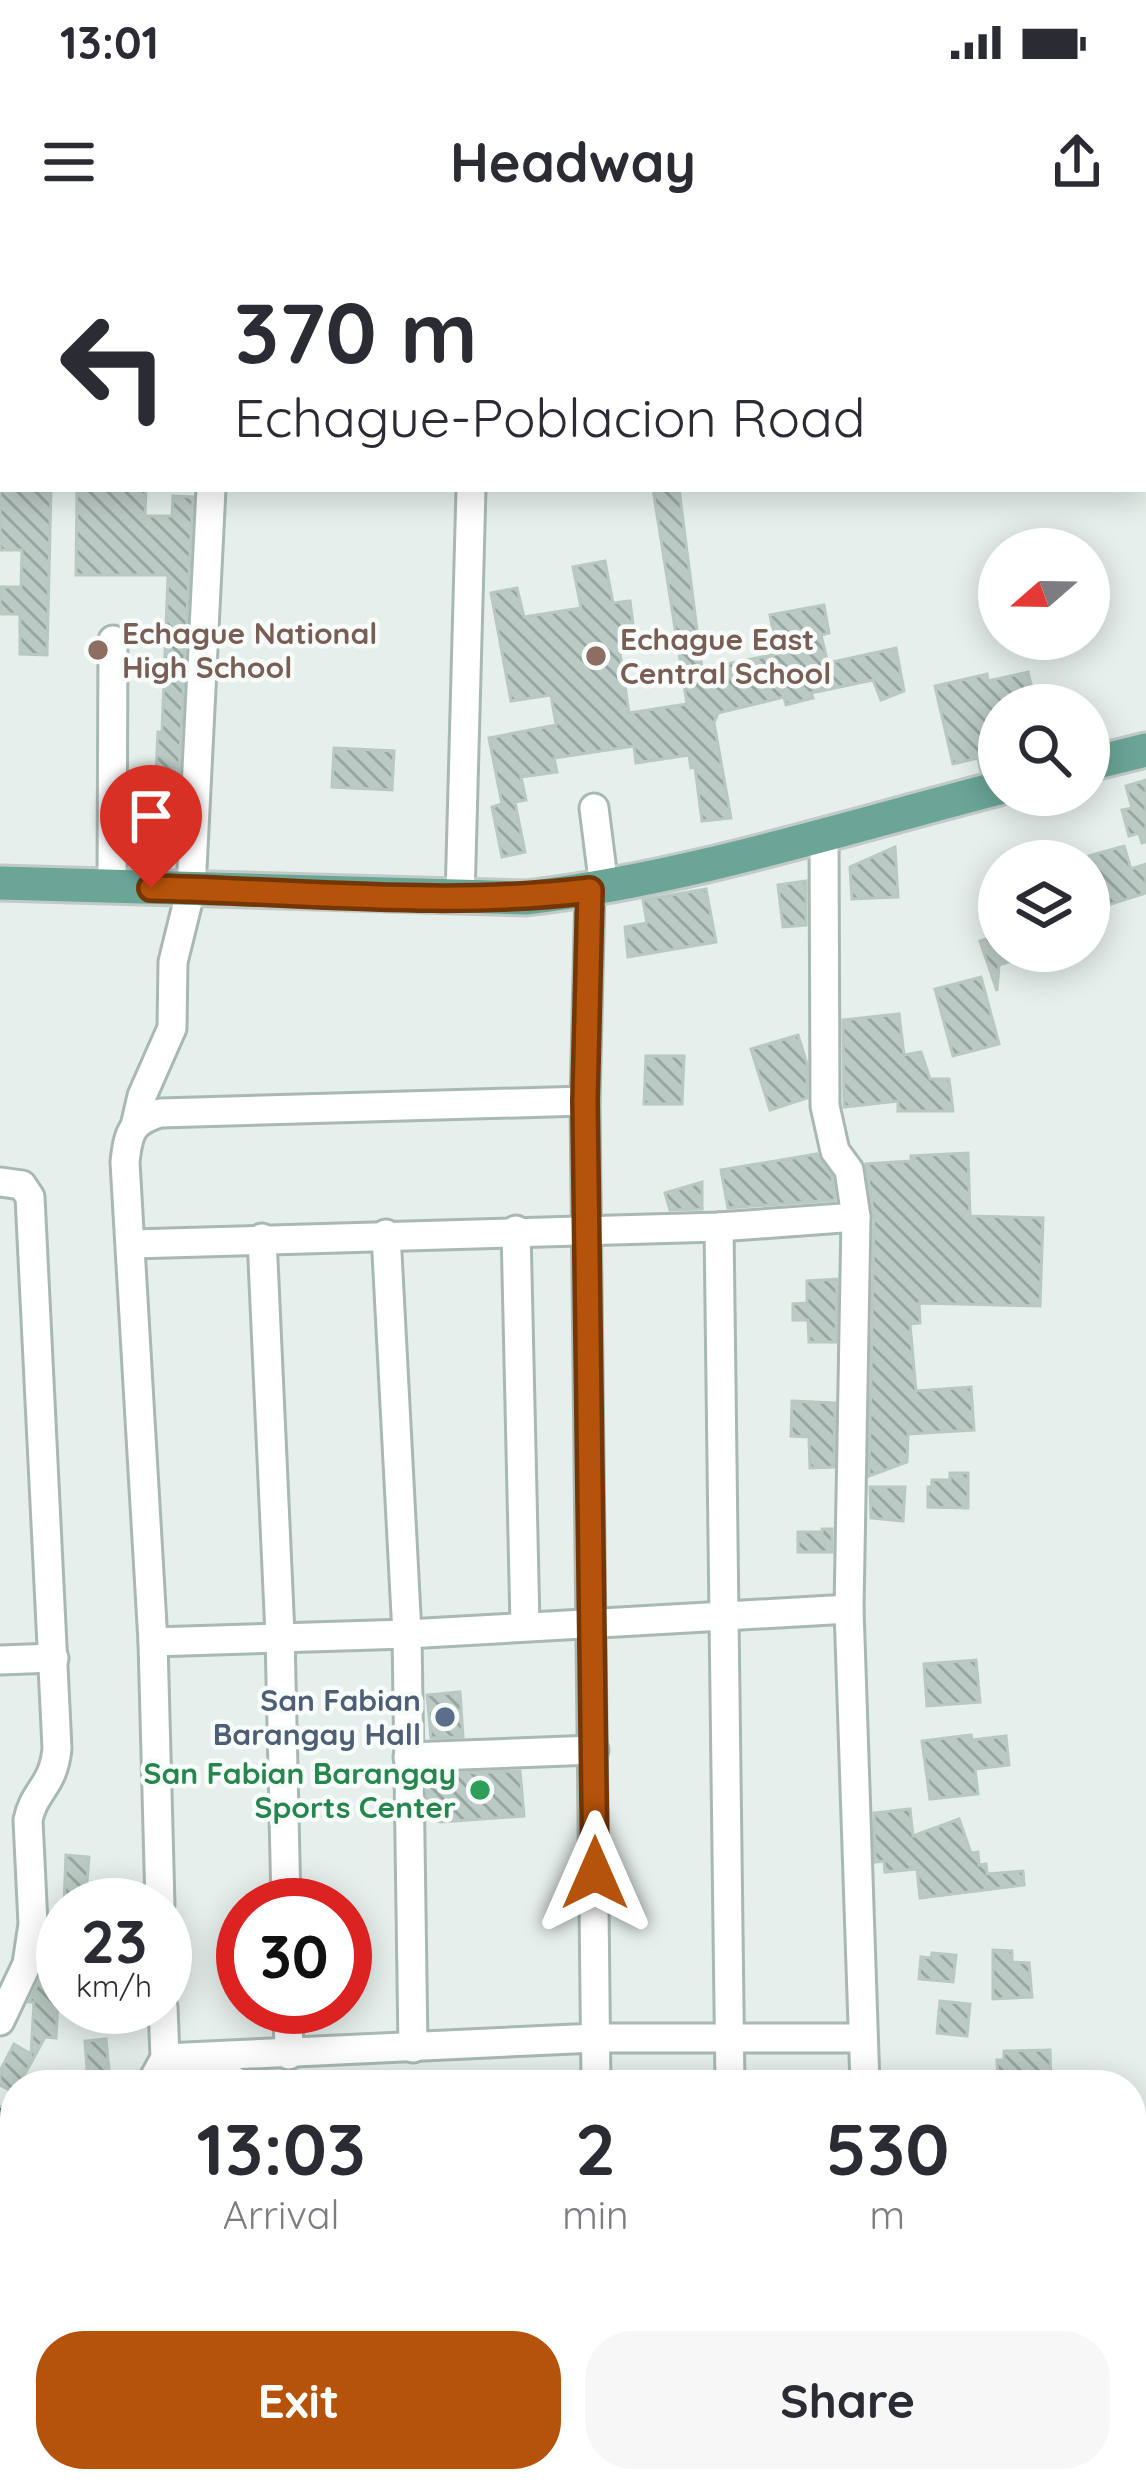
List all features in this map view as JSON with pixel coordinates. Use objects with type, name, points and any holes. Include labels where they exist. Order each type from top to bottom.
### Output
[{"type":"main road","points":[[1110,759],[1146,750]]},
{"type":"main road","points":[[0,883],[526,898],[597,889],[978,793]]},
{"type":"street","points":[[159,1878],[153,1642],[125,1162],[128,1135],[172,1028],[173,962],[191,889],[211,492]]},
{"type":"street","points":[[460,898],[471,492]]},
{"type":"street","points":[[112,887],[113,640]]},
{"type":"street","points":[[594,808],[597,889],[585,1101],[596,2070]]},
{"type":"street","points":[[824,833],[825,1106],[835,1151],[849,1170],[856,1217],[849,1609],[863,2070]]},
{"type":"street","points":[[136,1122],[160,1113],[585,1101]]},
{"type":"street","points":[[0,1182],[22,1185],[30,1197],[55,1658],[55,1773],[31,1805],[27,1831],[33,1924],[27,1964],[0,2020]]},
{"type":"street","points":[[132,1244],[719,1227],[856,1217]]},
{"type":"street","points":[[719,1227],[730,2070]]},
{"type":"street","points":[[516,1230],[525,1625]]},
{"type":"street","points":[[386,1234],[406,1634],[412,2048]]},
{"type":"street","points":[[262,1238],[285,1878]]},
{"type":"street","points":[[153,1642],[406,1634],[849,1609]]},
{"type":"street","points":[[0,1660],[55,1658]]},
{"type":"street","points":[[408,1757],[594,1750]]},
{"type":"street","points":[[0,1949],[27,1964]]},
{"type":"street","points":[[159,2070],[165,2059],[164,2034]]},
{"type":"street","points":[[289,2034],[289,2055]]},
{"type":"street","points":[[165,2059],[596,2038],[860,2038]]},
{"type":"street","points":[[200,2060],[216,2070]]},
{"type":"building","points":[[0,492],[51,492],[47,655],[20,654],[20,614],[0,614],[0,587],[21,587],[22,550],[0,550]]},
{"type":"building","points":[[77,492],[146,492],[145,516],[172,516],[173,496],[193,497],[178,794],[155,794],[168,575],[76,575]]},
{"type":"building","points":[[653,492],[679,492],[702,669],[777,654],[770,615],[824,605],[829,633],[821,635],[828,663],[896,648],[904,691],[881,700],[873,680],[811,693],[813,698],[786,705],[784,697],[718,713],[714,723],[731,818],[702,821],[689,755],[636,763],[634,746],[554,758],[557,772],[521,777],[526,800],[515,802],[525,852],[502,857],[492,807],[502,804],[489,738],[556,725],[551,695],[511,701],[491,593],[517,588],[524,617],[581,608],[573,567],[605,561],[613,603],[630,601],[631,651],[620,653],[629,713],[687,704]]},
{"type":"building","points":[[1028,672],[1031,684],[978,684],[978,758],[953,764],[935,686],[987,674],[988,681]]},
{"type":"building","points":[[334,748],[394,751],[392,790],[332,787]]},
{"type":"building","points":[[1146,780],[1146,842],[1142,843],[1139,833],[1129,836],[1122,810],[1132,808],[1126,786]]},
{"type":"building","points":[[1124,846],[1131,869],[1146,864],[1146,893],[1110,904],[1110,850]]},
{"type":"building","points":[[895,847],[898,897],[852,899],[850,867]]},
{"type":"building","points":[[806,881],[806,925],[783,927],[778,885]]},
{"type":"building","points":[[706,889],[716,942],[628,957],[625,927],[647,923],[643,900]]},
{"type":"building","points":[[981,977],[999,1044],[953,1056],[935,989]]},
{"type":"building","points":[[899,1014],[904,1055],[921,1052],[930,1079],[949,1079],[953,1111],[898,1111],[898,1101],[844,1107],[843,1020]]},
{"type":"building","points":[[798,1035],[807,1064],[807,1098],[770,1110],[751,1049]]},
{"type":"building","points":[[646,1056],[684,1056],[682,1104],[644,1104]]},
{"type":"building","points":[[968,1153],[970,1216],[1043,1218],[1040,1306],[919,1303],[920,1323],[910,1324],[916,1391],[971,1387],[974,1430],[908,1434],[907,1462],[869,1476],[874,1217],[866,1164]]},
{"type":"building","points":[[817,1154],[832,1177],[835,1200],[728,1208],[721,1170]]},
{"type":"building","points":[[702,1182],[702,1209],[670,1210],[665,1193]]},
{"type":"building","points":[[837,1279],[836,1342],[809,1342],[808,1320],[793,1320],[793,1304],[807,1303],[807,1281]]},
{"type":"building","points":[[792,1401],[835,1403],[834,1467],[810,1468],[809,1437],[791,1436]]},
{"type":"building","points":[[950,1473],[968,1473],[968,1508],[928,1507],[932,1480],[950,1480]]},
{"type":"building","points":[[870,1487],[905,1487],[903,1521],[871,1518]]},
{"type":"building","points":[[832,1529],[832,1552],[798,1552],[798,1532]]},
{"type":"building","points":[[976,1660],[980,1702],[927,1706],[924,1664]]},
{"type":"building","name":"San Fabian Barangay Hall","points":[[460,1692],[463,1737],[431,1738],[427,1695]]},
{"type":"building","points":[[971,1735],[972,1740],[1006,1736],[1009,1765],[975,1769],[978,1794],[930,1799],[922,1741]]},
{"type":"building","name":"San Fabian Barangay Sports Center","points":[[520,1771],[524,1816],[428,1819],[427,1774]]},
{"type":"building","points":[[910,1809],[913,1836],[959,1819],[971,1853],[978,1852],[979,1865],[986,1864],[987,1874],[1023,1871],[1024,1885],[920,1898],[917,1869],[885,1872],[884,1861],[875,1862],[874,1813]]},
{"type":"building","points":[[66,1855],[89,1857],[87,1878],[65,1878]]},
{"type":"building","points":[[993,1950],[1012,1951],[1012,1962],[1029,1963],[1032,1997],[993,1999]]},
{"type":"building","points":[[932,1953],[956,1955],[953,1982],[919,1979],[921,1957],[931,1958]]},
{"type":"building","points":[[36,1988],[36,2034],[56,2034],[56,2038],[45,2037],[27,2070],[1,2070],[14,2044],[31,2054],[34,2002],[29,2002]]},
{"type":"building","points":[[940,2001],[970,2004],[967,2036],[937,2033]]},
{"type":"building","points":[[106,2039],[108,2070],[86,2070],[85,2041]]},
{"type":"building","points":[[1050,2050],[1051,2070],[997,2070],[997,2060],[1004,2060],[1004,2051]]},
{"type":"place","name":"Echague National High School","points":[[98,650]]},
{"type":"place","name":"Echague East Central School","points":[[596,656]]},
{"type":"place","name":"San Fabian Barangay Hall","points":[[445,1717]]},
{"type":"place","name":"San Fabian Barangay Sports Center","points":[[480,1790]]},
{"type":"route","points":[[151,888],[460,898],[526,898],[590,890],[585,1101],[595,1873]]}]
